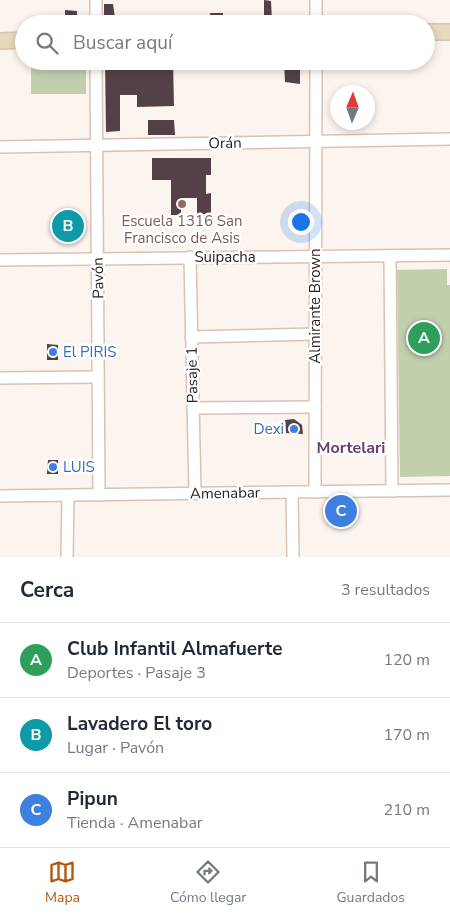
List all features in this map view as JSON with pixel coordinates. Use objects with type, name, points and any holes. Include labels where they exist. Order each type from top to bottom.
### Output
[{"type":"street","points":[[96,0],[96,15]]},
{"type":"street","points":[[316,0],[316,15]]},
{"type":"street","points":[[435,32],[450,32]]},
{"type":"street","points":[[0,40],[15,40]]},
{"type":"street","name":"Pavón","points":[[96,70],[99,495]]},
{"type":"street","name":"Almirante Brown","points":[[315,492],[316,70]]},
{"type":"street","name":"Orán","points":[[0,147],[450,139]]},
{"type":"street","name":"Suipacha","points":[[0,260],[450,255]]},
{"type":"street","points":[[390,256],[392,491]]},
{"type":"street","name":"Pasaje 1","points":[[190,257],[195,493]]},
{"type":"street","points":[[191,336],[315,334]]},
{"type":"street","points":[[0,378],[98,377]]},
{"type":"street","points":[[193,408],[315,407]]},
{"type":"street","name":"Amenabar","points":[[0,496],[450,490]]},
{"type":"street","points":[[292,492],[293,557]]},
{"type":"street","points":[[67,557],[68,495]]},
{"type":"green space","points":[[31,70],[86,70],[86,94],[31,94]]},
{"type":"green space","points":[[447,269],[447,285],[450,285],[450,476],[400,477],[397,270]]},
{"type":"building","points":[[264,0],[271,1],[272,15],[264,15]]},
{"type":"building","points":[[104,4],[113,4],[115,15],[104,15]]},
{"type":"building","points":[[65,10],[77,11],[77,15],[65,15]]},
{"type":"building","points":[[210,13],[223,13],[223,15],[210,15]]},
{"type":"building","points":[[105,70],[173,70],[174,106],[137,107],[137,95],[120,95],[120,131],[106,132]]},
{"type":"building","points":[[284,70],[300,70],[300,84],[285,82]]},
{"type":"building","points":[[148,120],[174,120],[175,135],[148,135]]},
{"type":"building","points":[[152,158],[211,158],[211,175],[206,175],[206,194],[211,193],[211,214],[197,214],[197,198],[181,198],[181,215],[171,215],[171,180],[152,180]]},
{"type":"building","points":[[58,220],[78,221],[78,232],[60,231]]},
{"type":"building","name":"El PIRIS","points":[[47,344],[58,345],[58,360],[47,360]]},
{"type":"building","name":"Dexi","points":[[294,419],[302,425],[303,434],[286,433],[285,420]]},
{"type":"building","name":"LUIS","points":[[48,460],[58,460],[58,474],[47,474]]},
{"type":"building","points":[[349,500],[347,520],[335,521],[334,501]]},
{"type":"place","name":"Escuela 1316 San Francisco de Asis","points":[[182,204]]},
{"type":"place","name":"Lavadero El toro","points":[[68,226]]},
{"type":"place","name":"Club Infantil Almafuerte","points":[[424,338]]},
{"type":"place","name":"El PIRIS","points":[[53,352]]},
{"type":"place","name":"Dexi","points":[[294,429]]},
{"type":"place","name":"LUIS","points":[[53,467]]},
{"type":"place","name":"Pipun","points":[[341,511]]},
{"type":"district","name":"Mortelari","points":[[351,447]]}]
